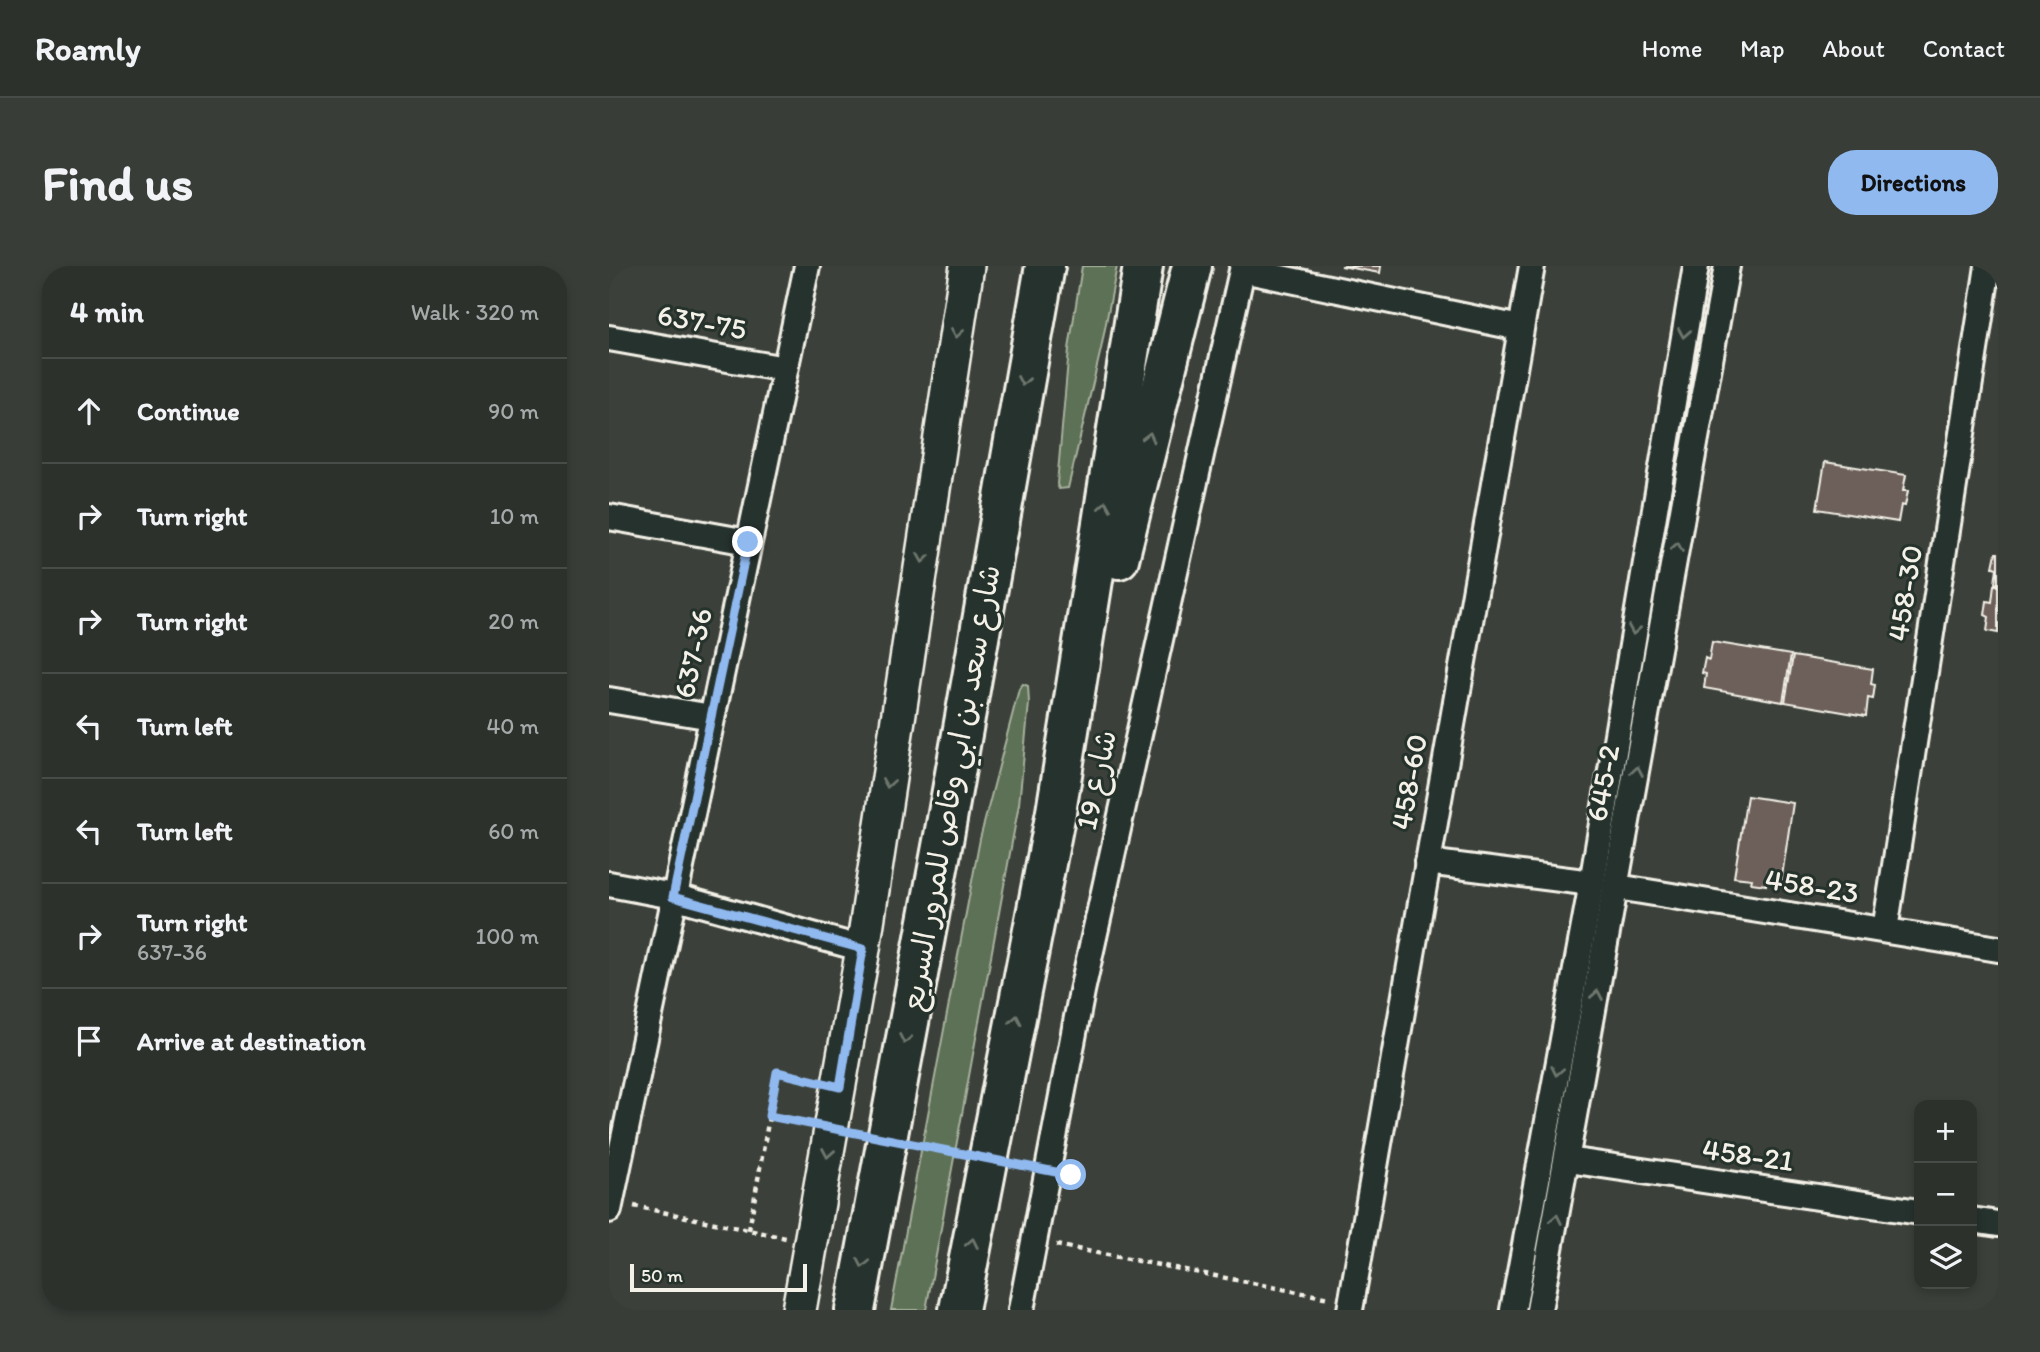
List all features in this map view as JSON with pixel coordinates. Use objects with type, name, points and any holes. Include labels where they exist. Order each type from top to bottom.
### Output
[{"type":"highway","points":[[1033,323],[1039,266]]},
{"type":"highway","name":"شارع سعد بن ابي وقاص للمرور السريع","points":[[855,1310],[944,835],[1045,266]]},
{"type":"highway","points":[[959,1310],[1056,812],[1143,266]]},
{"type":"highway","points":[[1056,812],[1192,266]]},
{"type":"street","name":"637-36","points":[[610,1206],[807,266]]},
{"type":"street","points":[[799,1310],[863,949],[967,266]]},
{"type":"street","name":"458-60","points":[[1350,1306],[1532,266]]},
{"type":"street","name":"645-2","points":[[1513,1310],[1592,883],[1696,266]]},
{"type":"street","name":"645-2","points":[[1539,1310],[1727,266]]},
{"type":"street","name":"458-30","points":[[1885,930],[1988,266]]},
{"type":"street","points":[[1243,268],[1520,328]]},
{"type":"street","name":"شارع 19","points":[[1021,1310],[1082,992],[1243,268]]},
{"type":"street","name":"637-75","points":[[609,338],[785,369]]},
{"type":"street","points":[[609,517],[748,542]]},
{"type":"street","points":[[609,700],[712,716]]},
{"type":"street","points":[[1427,862],[1592,883]]},
{"type":"street","points":[[609,884],[673,897],[863,949]]},
{"type":"street","name":"458-23","points":[[1617,887],[1998,949]]},
{"type":"street","name":"458-21","points":[[1568,1160],[1914,1211]]},
{"type":"street","points":[[1977,1221],[1998,1224]]},
{"type":"street","points":[[1524,1248],[1549,1251]]},
{"type":"path","points":[[749,1230],[777,1072],[840,1087]]},
{"type":"path","points":[[769,1116],[1071,1175]]},
{"type":"path","points":[[610,1206],[749,1230],[811,1244]]},
{"type":"path","points":[[1034,1241],[1350,1306]]},
{"type":"green space","points":[[1082,266],[1117,266],[1101,349],[1068,488],[1059,489],[1057,484],[1069,349]]},
{"type":"green space","points":[[1023,684],[1028,686],[1029,703],[1019,804],[926,1310],[891,1310],[980,839],[1019,689]]},
{"type":"building","points":[[1341,266],[1381,266],[1380,273]]},
{"type":"building","points":[[1825,462],[1906,475],[1903,491],[1908,491],[1905,506],[1901,505],[1898,522],[1817,509]]},
{"type":"building","points":[[1998,553],[1998,584],[1995,583],[1997,568],[1993,567]]},
{"type":"building","points":[[1994,585],[1998,585],[1998,633],[1987,631],[1989,617],[1985,615],[1987,601],[1992,602]]},
{"type":"building","points":[[1712,642],[1791,655],[1783,702],[1704,688],[1706,674],[1702,673],[1705,658],[1709,660]]},
{"type":"building","points":[[1793,656],[1873,669],[1873,699],[1868,698],[1866,716],[1785,702]]},
{"type":"building","points":[[1747,796],[1793,803],[1781,883],[1766,882],[1766,885],[1751,883],[1752,879],[1734,877]]},
{"type":"route","points":[[748,542],[673,897],[863,949],[840,1087],[777,1072],[769,1116],[1071,1175]]}]
